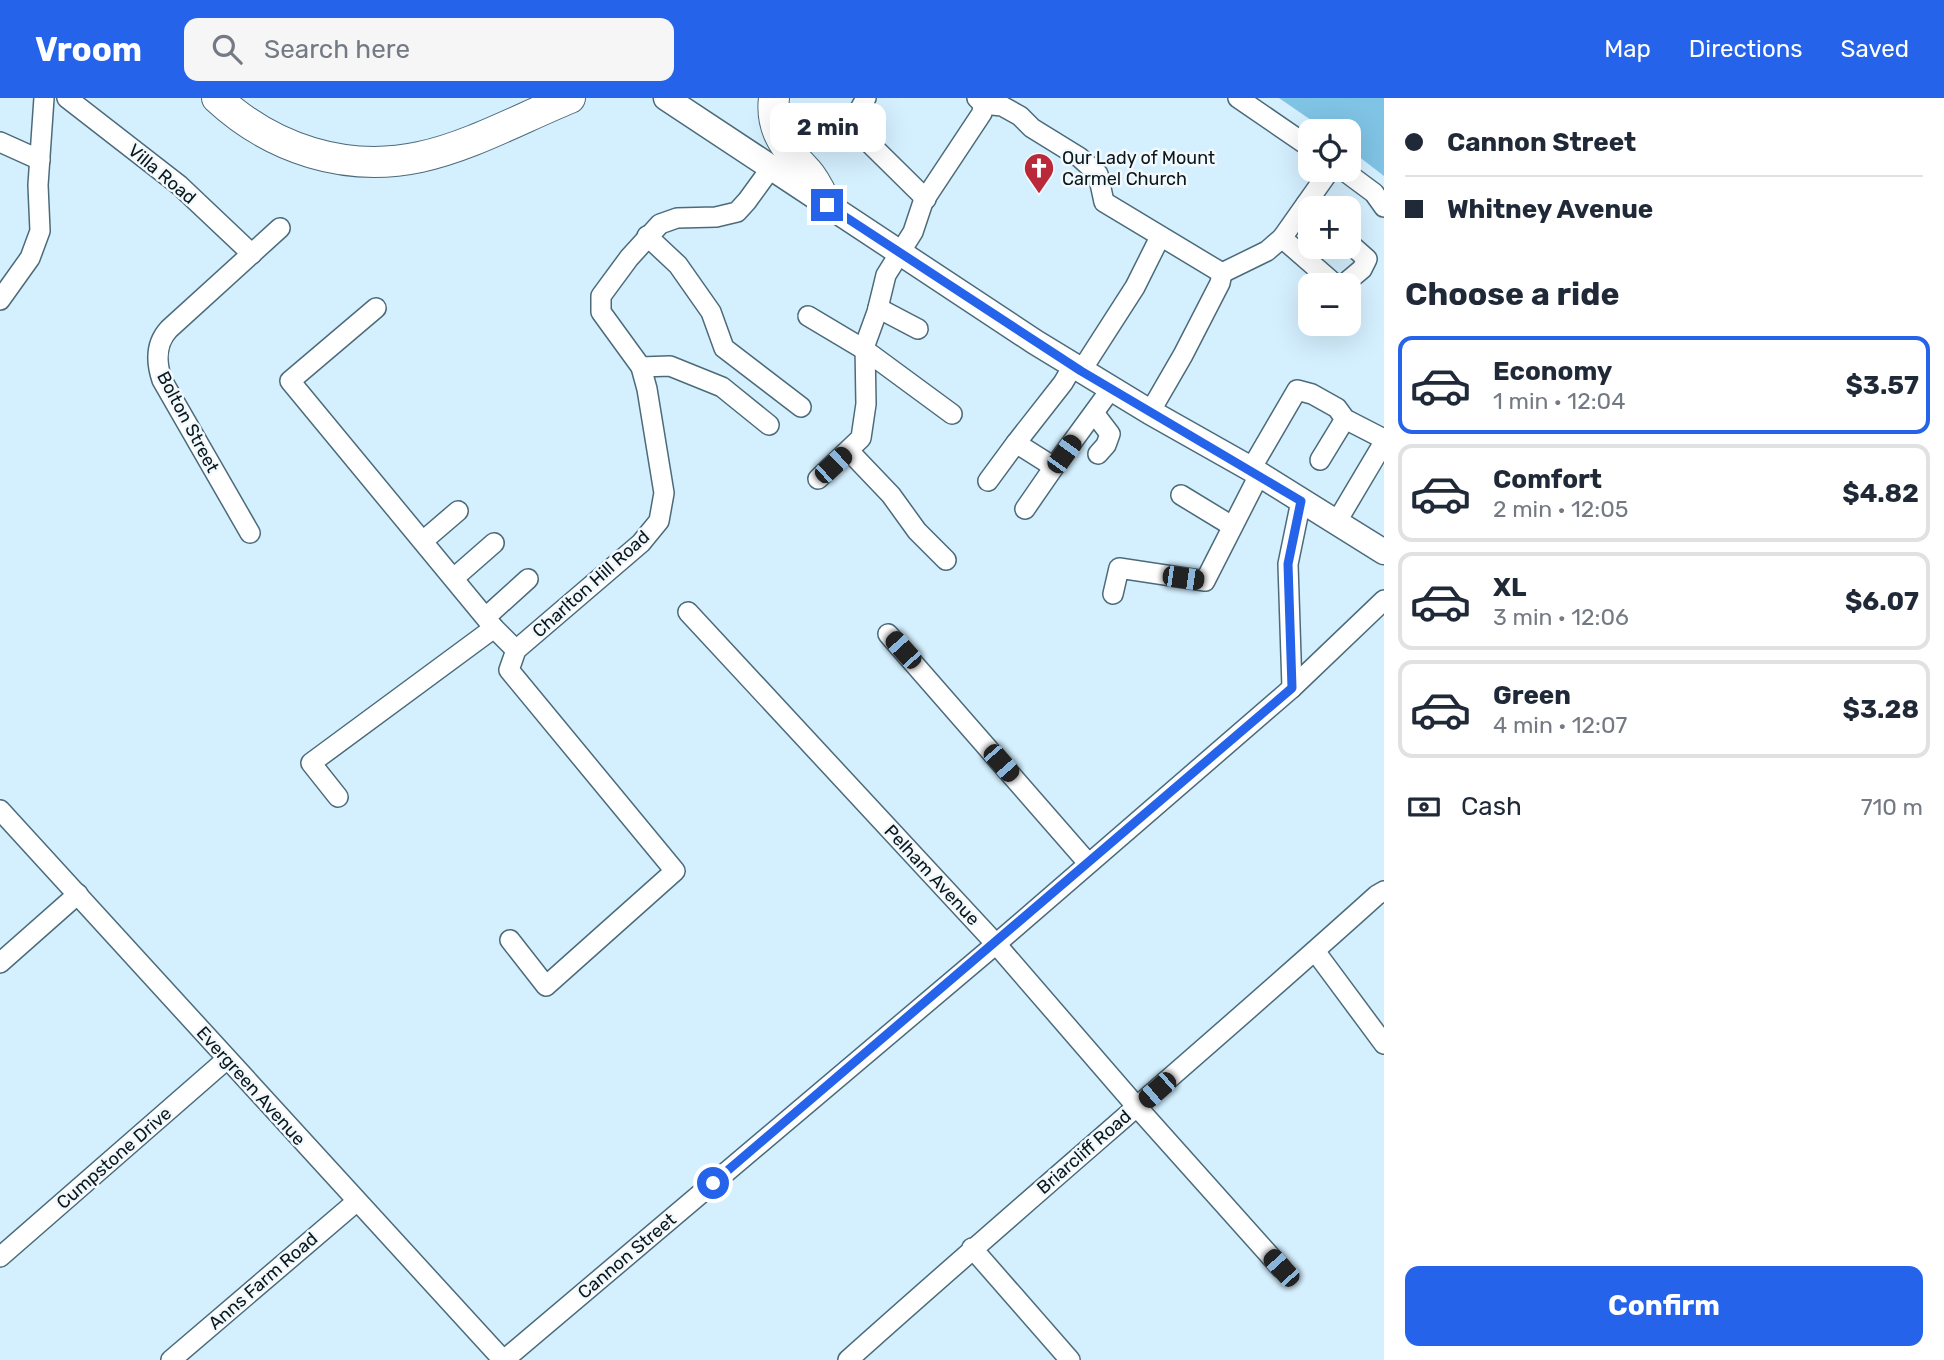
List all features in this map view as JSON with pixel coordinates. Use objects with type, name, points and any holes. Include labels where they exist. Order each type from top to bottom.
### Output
[{"type":"highway","points":[[217,98],[252,125],[294,148],[331,159],[371,162],[433,154],[570,98]]},
{"type":"highway","points":[[774,98],[773,115],[778,135],[811,177],[827,205]]},
{"type":"main road","points":[[666,98],[1077,368],[1255,472],[1384,552]]},
{"type":"street","points":[[0,300],[25,268],[38,240],[41,226],[38,185],[44,98]]},
{"type":"street","name":"Villa Road","points":[[67,98],[178,185],[252,254]]},
{"type":"street","points":[[866,98],[851,125],[926,199]]},
{"type":"street","points":[[1237,98],[1298,139]]},
{"type":"street","points":[[818,479],[861,438],[866,404],[865,350],[886,275],[914,232],[926,199],[982,113],[980,101],[1002,106],[1020,116],[1032,128],[1079,158],[1098,174],[1104,202],[1160,237],[1208,262],[1222,273]]},
{"type":"street","points":[[0,142],[40,160]]},
{"type":"street","name":"Charlton Hill Road","points":[[516,650],[641,543],[659,521],[664,493],[647,389],[641,367],[604,319],[600,303],[605,290],[647,236],[660,224],[677,218],[737,212],[772,168]]},
{"type":"street","points":[[1359,182],[1374,193],[1384,207]]},
{"type":"street","points":[[1222,273],[1267,251],[1298,219]]},
{"type":"street","name":"Bolton Street","points":[[250,533],[162,380],[158,366],[159,344],[163,335],[281,228]]},
{"type":"street","points":[[647,236],[678,265],[711,312],[724,348],[801,407]]},
{"type":"street","points":[[988,481],[1077,368],[1135,288],[1160,237]]},
{"type":"street","points":[[1282,238],[1322,273]]},
{"type":"street","points":[[1357,273],[1367,259],[1361,254]]},
{"type":"street","points":[[1150,412],[1183,355],[1220,283],[1222,273]]},
{"type":"street","points":[[376,308],[290,382],[516,650],[509,670],[675,871],[547,986],[510,940]]},
{"type":"street","points":[[878,308],[918,329]]},
{"type":"street","points":[[808,316],[865,350],[952,414]]},
{"type":"street","points":[[641,367],[670,366],[722,387],[769,425]]},
{"type":"street","points":[[1025,509],[1111,389]]},
{"type":"street","points":[[1113,594],[1119,568],[1205,581],[1255,472],[1297,390],[1312,394],[1338,408],[1345,419],[1384,440],[1336,523]]},
{"type":"street","points":[[1016,443],[1059,461],[1091,457],[1105,445],[1110,433],[1094,413]]},
{"type":"street","points":[[1320,460],[1345,419]]},
{"type":"street","points":[[849,451],[891,495],[918,531],[946,560]]},
{"type":"street","points":[[1181,495],[1232,526]]},
{"type":"street","points":[[1292,688],[1288,564],[1301,501]]},
{"type":"street","points":[[423,541],[458,511]]},
{"type":"street","points":[[454,578],[494,543]]},
{"type":"street","points":[[338,797],[311,764],[490,622],[528,579]]},
{"type":"street","name":"Cannon Street","points":[[504,1360],[996,944],[1292,688],[1384,600]]},
{"type":"street","name":"Pelham Avenue","points":[[688,612],[996,944],[1281,1268]]},
{"type":"street","points":[[888,634],[1088,863]]},
{"type":"street","name":"Evergreen Avenue","points":[[0,810],[356,1202],[504,1360]]},
{"type":"street","name":"Briarcliff Road","points":[[848,1360],[972,1248],[1384,891]]},
{"type":"street","points":[[0,963],[78,894]]},
{"type":"street","points":[[1315,951],[1384,1044]]},
{"type":"street","name":"Cumpstone Drive","points":[[0,1257],[227,1059]]},
{"type":"street","name":"Anns Farm Road","points":[[171,1360],[356,1202]]},
{"type":"street","points":[[972,1248],[1070,1360]]},
{"type":"shaded area","points":[[1279,98],[1384,98],[1384,176],[1361,158],[1361,119],[1310,119]]},
{"type":"place","name":"Our Lady of Mount Carmel Church","points":[[1039,195]]},
{"type":"route","points":[[713,1183],[996,944],[1292,688],[1288,564],[1301,501],[1081,371],[827,205]]}]
